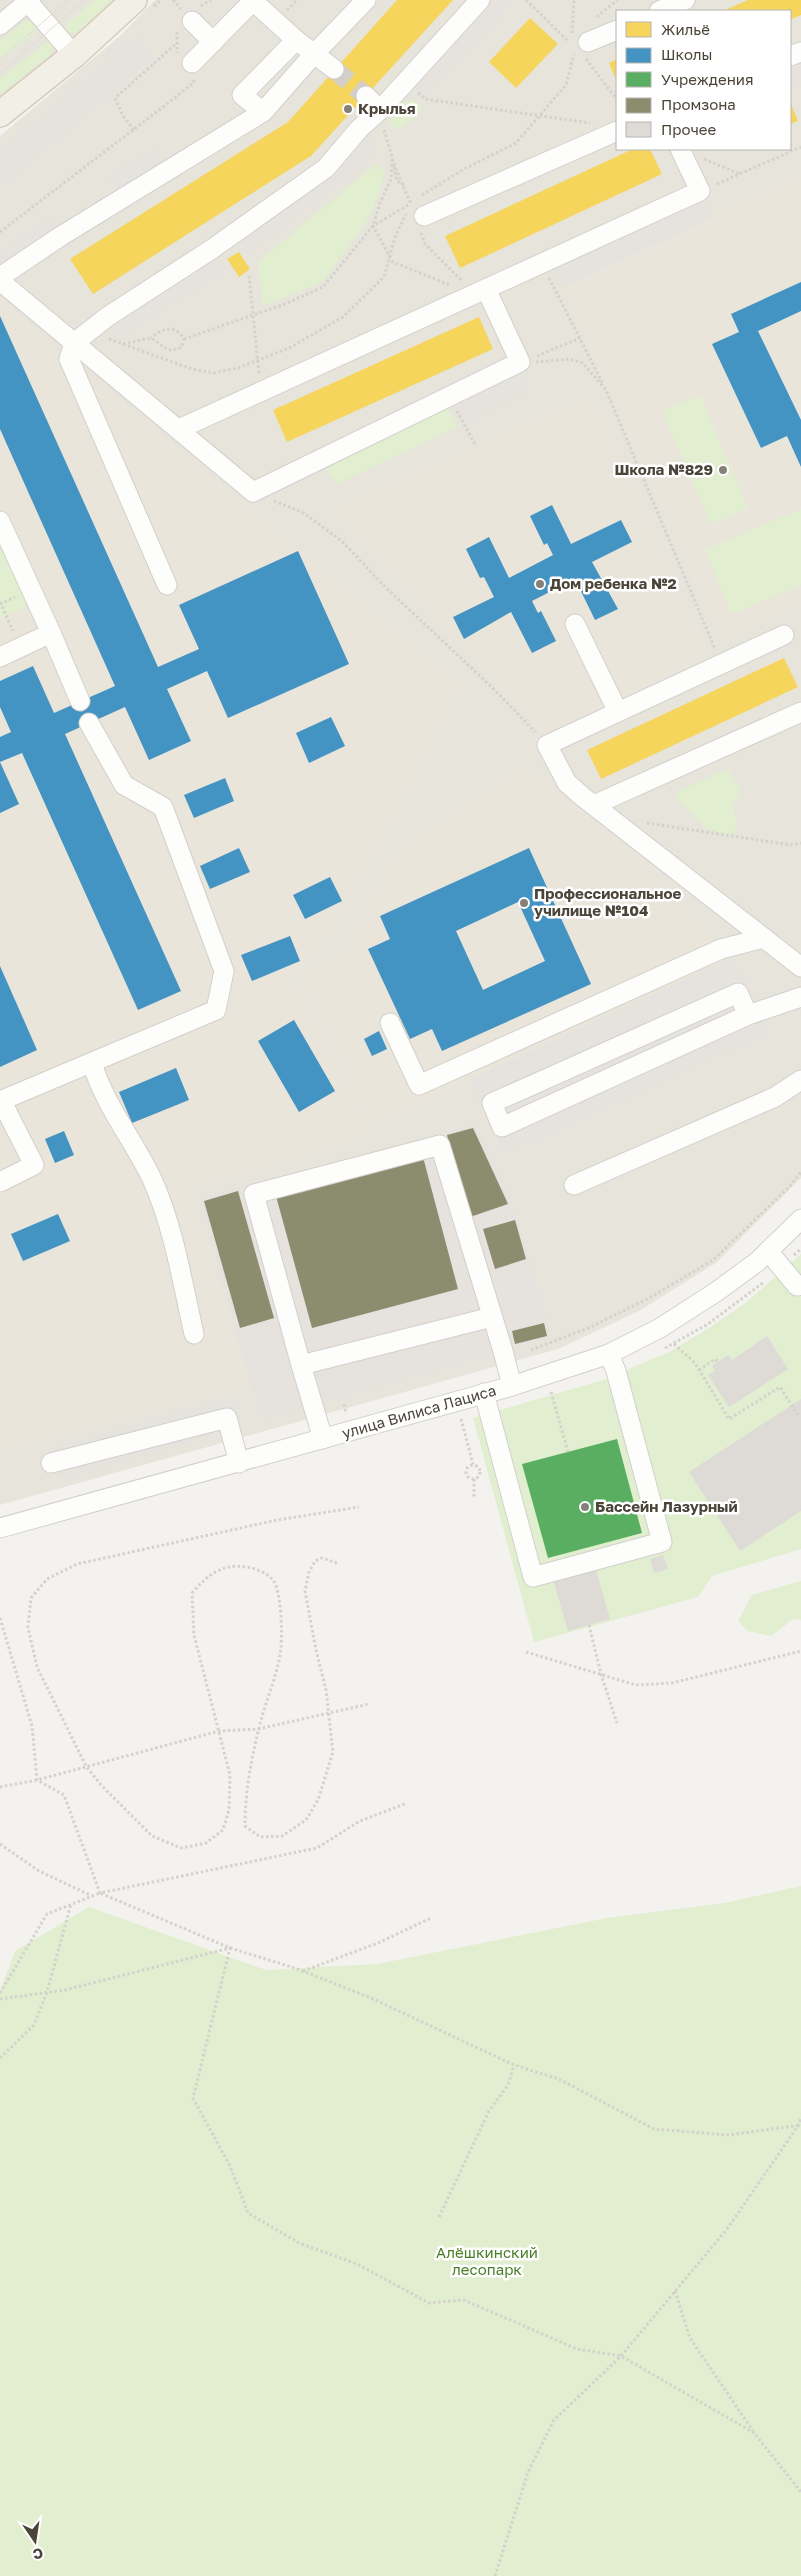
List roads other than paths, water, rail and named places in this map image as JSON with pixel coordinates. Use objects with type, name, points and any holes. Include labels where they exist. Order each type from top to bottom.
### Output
[{"type":"main road","points":[[0,114],[74,55],[134,0]]},
{"type":"street","points":[[188,67],[253,0],[296,40],[334,69]]},
{"type":"street","points":[[0,277],[61,236],[263,112],[314,54],[366,0]]},
{"type":"street","points":[[167,585],[69,359],[74,343],[107,317],[212,249],[326,168],[359,129],[380,110],[480,0]]},
{"type":"street","points":[[661,10],[685,0]]},
{"type":"street","points":[[0,25],[29,1],[74,55]]},
{"type":"street","points":[[188,19],[213,42]]},
{"type":"street","points":[[579,47],[616,30]]},
{"type":"street","points":[[263,112],[242,96],[296,40]]},
{"type":"street","points":[[366,96],[380,110]]},
{"type":"street","points":[[417,214],[616,131]]},
{"type":"street","points":[[179,429],[700,191],[681,150]]},
{"type":"street","points":[[0,281],[253,492],[520,362],[479,292]]},
{"type":"street","points":[[0,521],[80,701]]},
{"type":"street","points":[[575,624],[618,712]]},
{"type":"street","points":[[0,657],[51,633]]},
{"type":"street","points":[[784,635],[547,745],[567,783],[801,966]]},
{"type":"street","points":[[594,805],[801,712]]},
{"type":"street","points":[[0,1182],[34,1165],[0,1101],[216,1010],[224,971],[164,807],[124,785],[90,723]]},
{"type":"street","points":[[390,1023],[420,1085],[721,949],[764,938]]},
{"type":"street","points":[[748,1015],[738,993],[492,1104],[502,1127],[748,1015],[801,997]]},
{"type":"street","points":[[92,1063],[100,1088],[152,1178],[172,1230],[194,1334]]},
{"type":"street","points":[[574,1185],[775,1097],[801,1080]]},
{"type":"street","points":[[323,1439],[254,1194],[440,1145],[512,1386]]},
{"type":"street","name":"улица Вилиса Лациса","points":[[1,1525],[239,1463],[512,1386],[609,1354],[660,1328],[716,1292],[768,1251],[801,1219]]},
{"type":"street","points":[[768,1251],[797,1286]]},
{"type":"street","points":[[301,1365],[492,1317]]},
{"type":"street","points":[[484,1393],[533,1577],[662,1542],[616,1371],[609,1354]]},
{"type":"street","points":[[51,1463],[227,1418],[239,1463]]},
{"type":"tunnel","points":[[334,69],[366,96]]},
{"type":"tram line","points":[[0,60],[68,0]]},
{"type":"tram line","points":[[0,74],[84,0]]},
{"type":"place","name":"Крылья","points":[[348,109]]},
{"type":"place","name":"Школа №829","points":[[723,470]]},
{"type":"place","name":"Дом ребенка №2","points":[[540,584]]},
{"type":"place","name":"Профессиональное училище №104","points":[[524,903]]},
{"type":"place","name":"Бассейн Лазурный","points":[[585,1507]]},
{"type":"park label","name":"Алёшкинский лесопарк","points":[[487,2262]]}]
